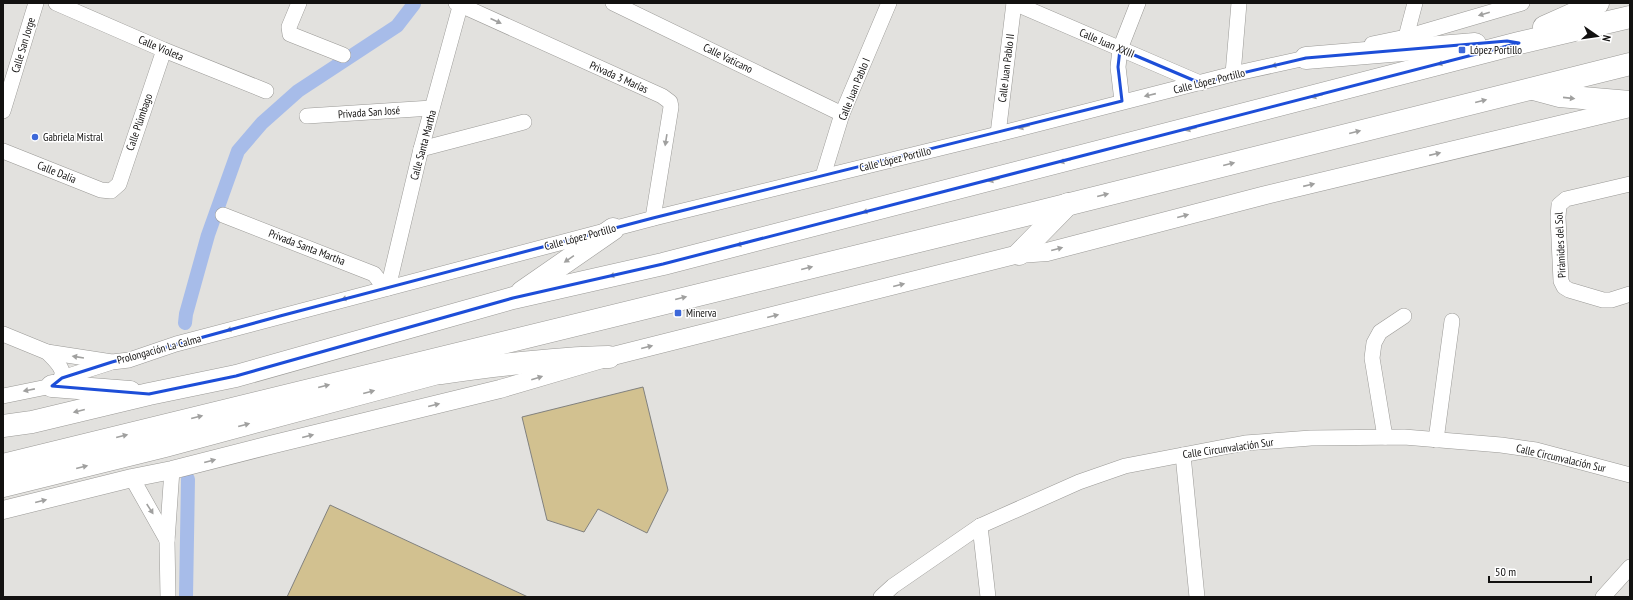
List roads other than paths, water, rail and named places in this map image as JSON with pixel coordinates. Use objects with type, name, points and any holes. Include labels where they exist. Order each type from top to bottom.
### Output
[{"type":"highway","points":[[1519,43],[1530,33],[1598,3]]},
{"type":"highway","points":[[3,426],[32,422],[149,394],[236,376],[513,298],[670,262],[1519,43],[1630,16]]},
{"type":"highway","points":[[1306,58],[1507,41],[1519,43]]},
{"type":"highway","points":[[3,465],[1068,204],[1630,64]]},
{"type":"highway","points":[[1531,88],[1559,96],[1630,102]]},
{"type":"highway","points":[[1019,254],[1068,204]]},
{"type":"highway","points":[[513,298],[612,229]]},
{"type":"highway","points":[[3,486],[165,446],[441,373],[466,364],[571,338],[612,326],[648,306]]},
{"type":"highway","points":[[441,373],[522,362],[609,357]]},
{"type":"highway","points":[[56,382],[149,394]]},
{"type":"street","name":"Calle San Jorge","points":[[3,111],[36,3]]},
{"type":"street","name":"Calle Violeta","points":[[56,3],[164,50],[266,91]]},
{"type":"street","points":[[299,3],[289,27],[290,34],[343,55]]},
{"type":"street","name":"Calle Vaticano","points":[[613,3],[842,114]]},
{"type":"street","name":"Calle Juan Pablo I","points":[[823,176],[842,114],[889,3]]},
{"type":"street","name":"Calle Juan XXIII","points":[[1014,3],[1200,83]]},
{"type":"street","name":"Calle Juan Pablo II","points":[[998,134],[1014,3]]},
{"type":"street","points":[[1122,102],[1118,67],[1120,49],[1138,3]]},
{"type":"street","points":[[1233,74],[1239,3]]},
{"type":"street","points":[[1406,37],[1415,3]]},
{"type":"street","name":"Calle López Portillo","points":[[269,320],[653,218],[998,134],[1233,74],[1406,37],[1522,3]]},
{"type":"street","name":"Calle Santa Martha","points":[[387,288],[421,149],[459,4]]},
{"type":"street","name":"Privada 3 Marías","points":[[459,4],[666,98],[670,102],[671,108],[653,218]]},
{"type":"street","name":"Calle Plúmbago","points":[[111,191],[119,184],[164,50]]},
{"type":"street","name":"Privada San José","points":[[306,116],[432,108]]},
{"type":"street","points":[[3,510],[500,389],[609,357],[1019,254],[1047,252],[1262,196],[1630,108]]},
{"type":"street","points":[[421,149],[524,122]]},
{"type":"street","name":"Calle Dalia","points":[[3,151],[101,190],[111,191]]},
{"type":"street","name":"Pirámides del Sol","points":[[1630,184],[1566,199],[1559,205],[1558,217],[1561,281],[1564,287],[1602,300],[1611,300],[1630,294]]},
{"type":"street","name":"Privada Santa Martha","points":[[223,215],[374,274],[387,288]]},
{"type":"street","points":[[1385,437],[1372,358],[1374,343],[1380,332],[1404,316]]},
{"type":"street","name":"Prolongación La Calma","points":[[3,334],[47,352],[112,362],[129,360],[176,344],[269,320]]},
{"type":"street","points":[[1436,440],[1452,321]]},
{"type":"street","name":"Prolongación La Calma","points":[[47,352],[58,363],[62,373],[56,382]]},
{"type":"street","points":[[3,396],[56,382],[112,362]]},
{"type":"street","name":"Calle Circunvalación Sur","points":[[881,597],[893,586],[980,526],[1079,482],[1125,466],[1245,443],[1310,438],[1404,437],[1501,445],[1536,450],[1630,475]]},
{"type":"street","points":[[1183,455],[1197,597]]},
{"type":"street","points":[[168,597],[167,541],[172,470]]},
{"type":"street","points":[[132,478],[167,541]]},
{"type":"street","points":[[980,526],[988,597]]},
{"type":"street","points":[[1603,597],[1630,567]]},
{"type":"waterway","points":[[185,323],[186,314],[208,235],[238,151],[262,123],[298,91],[397,26],[414,4]]},
{"type":"waterway","points":[[186,597],[188,479]]},
{"type":"place","name":"López Portillo","points":[[1462,50]]},
{"type":"place","name":"Gabriela Mistral","points":[[35,137]]},
{"type":"place","name":"Minerva","points":[[678,313]]}]
